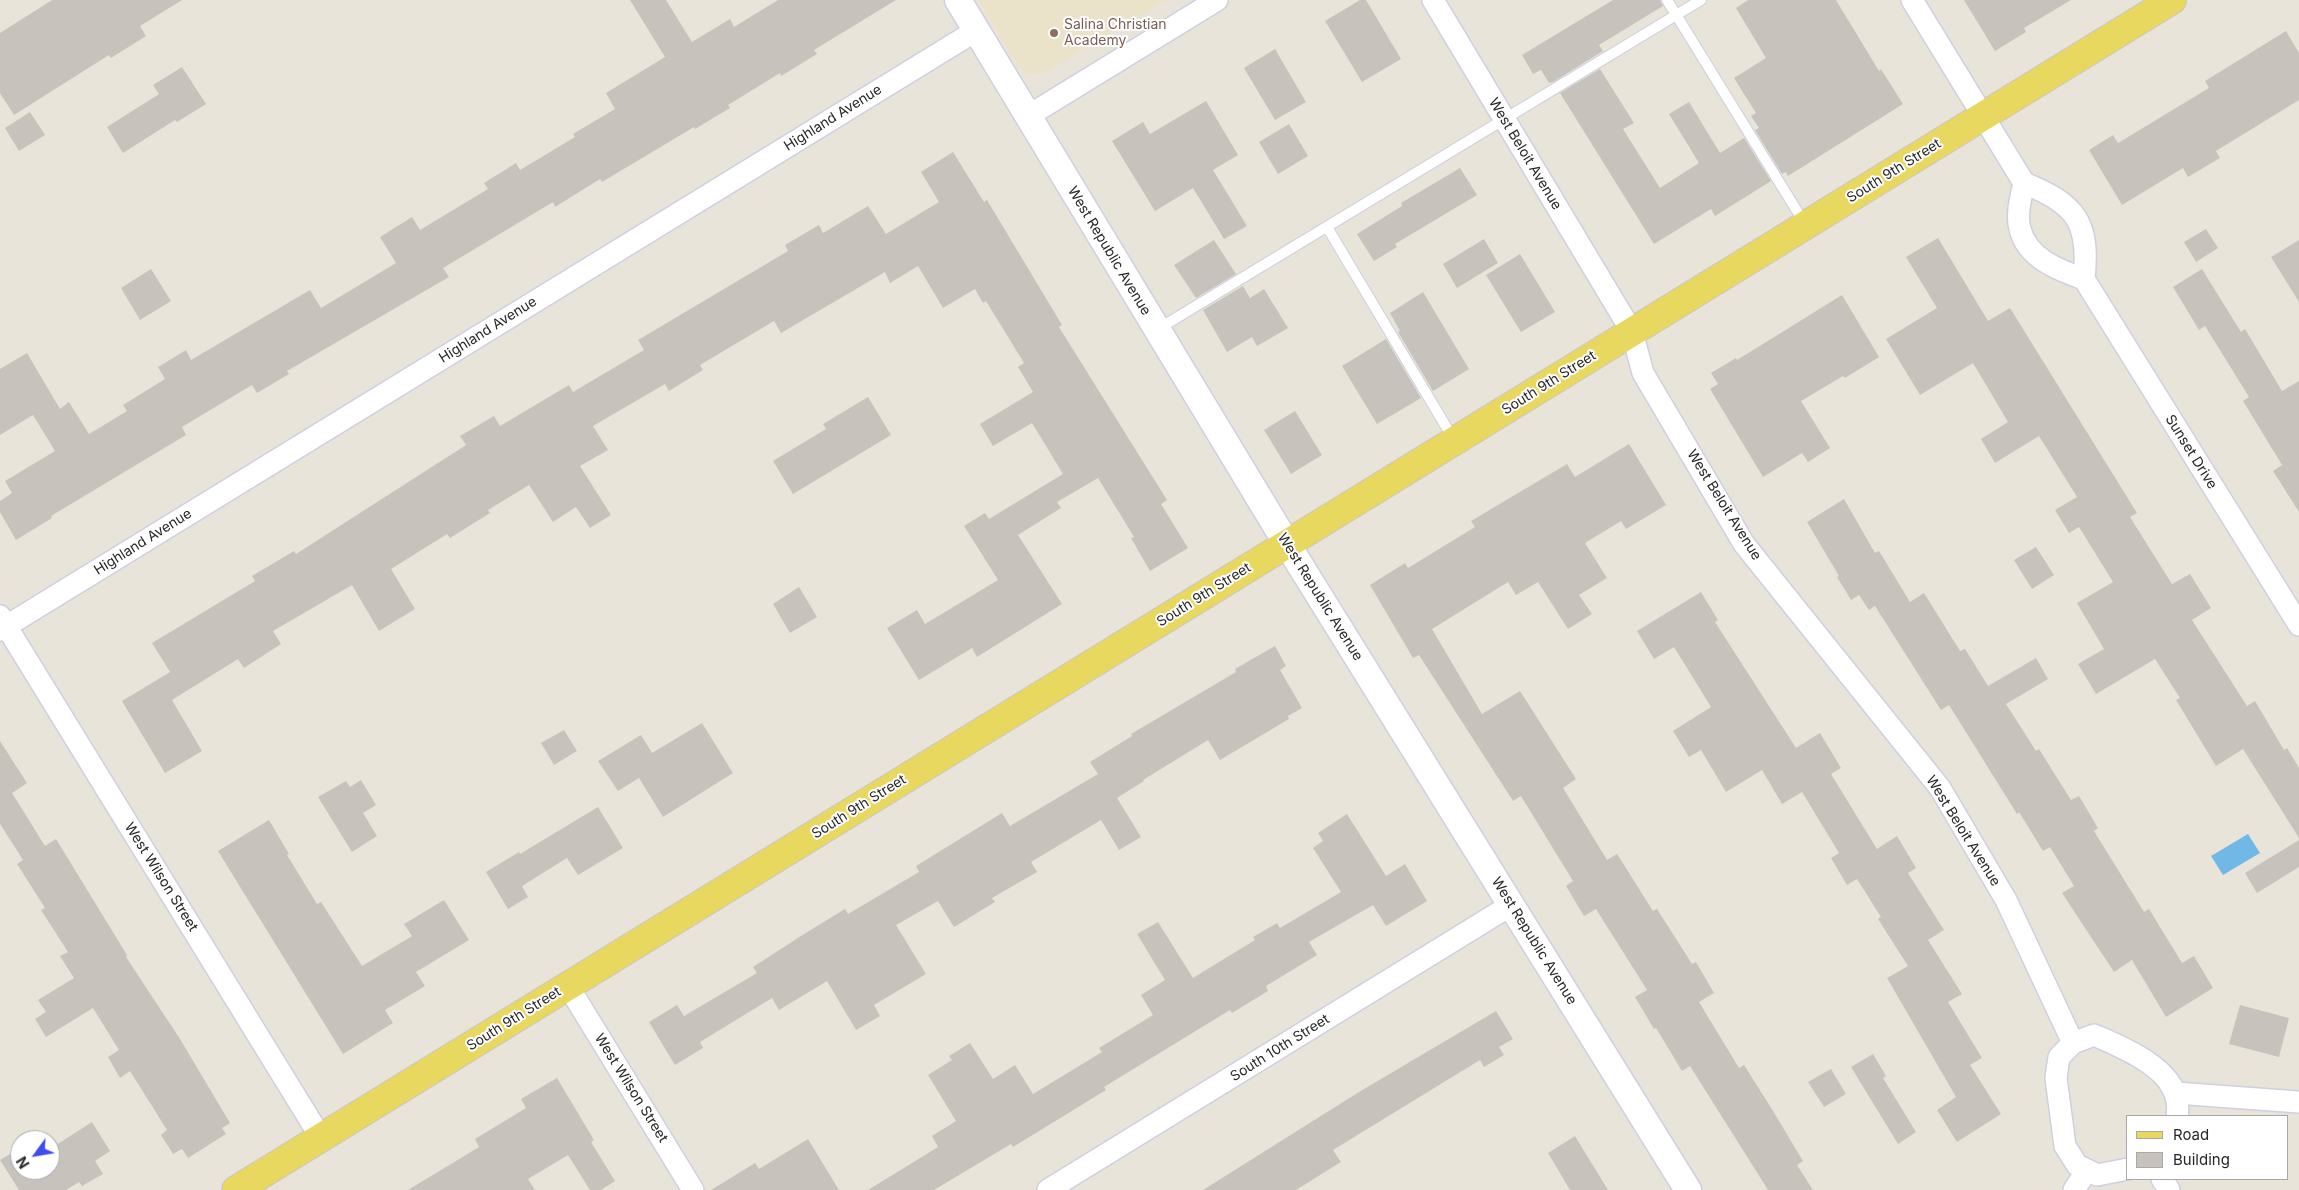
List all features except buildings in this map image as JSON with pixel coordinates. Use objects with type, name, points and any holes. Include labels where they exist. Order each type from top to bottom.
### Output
[{"type":"main road","name":"South 9th Street","points":[[236,1190],[2172,0]]},
{"type":"street","name":"West Republic Avenue","points":[[958,0],[1287,544],[1688,1190]]},
{"type":"street","points":[[1028,116],[1217,0]]},
{"type":"street","name":"West Beloit Avenue","points":[[1433,0],[1632,332],[1643,373],[1744,544],[1940,788],[2006,900],[2073,1043]]},
{"type":"street","points":[[1912,0],[2024,183],[2049,193],[2068,205],[2078,219],[2086,258],[2084,279],[2059,271],[2028,247],[2020,229],[2019,209],[2024,183]]},
{"type":"street","name":"Highland Avenue","points":[[2,624],[977,30]]},
{"type":"street","name":"Sunset Drive","points":[[2084,279],[2299,625]]},
{"type":"street","name":"West Wilson Street","points":[[2,624],[321,1138]]},
{"type":"street","name":"South 10th Street","points":[[1048,1190],[1511,905]]},
{"type":"street","name":"West Wilson Street","points":[[568,986],[693,1190]]},
{"type":"street","points":[[2126,1169],[2097,1175],[2077,1165],[2065,1146],[2057,1086],[2059,1057],[2073,1043],[2094,1035],[2138,1055],[2170,1082],[2176,1093],[2177,1115]]},
{"type":"street","points":[[2176,1093],[2299,1102]]},
{"type":"street","points":[[2074,1190],[2087,1170]]},
{"type":"lane","points":[[1668,0],[1806,225]]},
{"type":"lane","points":[[1157,330],[1701,0]]},
{"type":"lane","points":[[1327,227],[1455,441]]},
{"type":"shaded area","name":"Salina Christian Academy","points":[[978,0],[1166,0],[1044,73],[1029,75],[1019,67]]},
{"type":"water","points":[[2248,834],[2260,853],[2223,875],[2211,856]]},
{"type":"place","name":"Salina Christian Academy","points":[[1054,33]]}]
